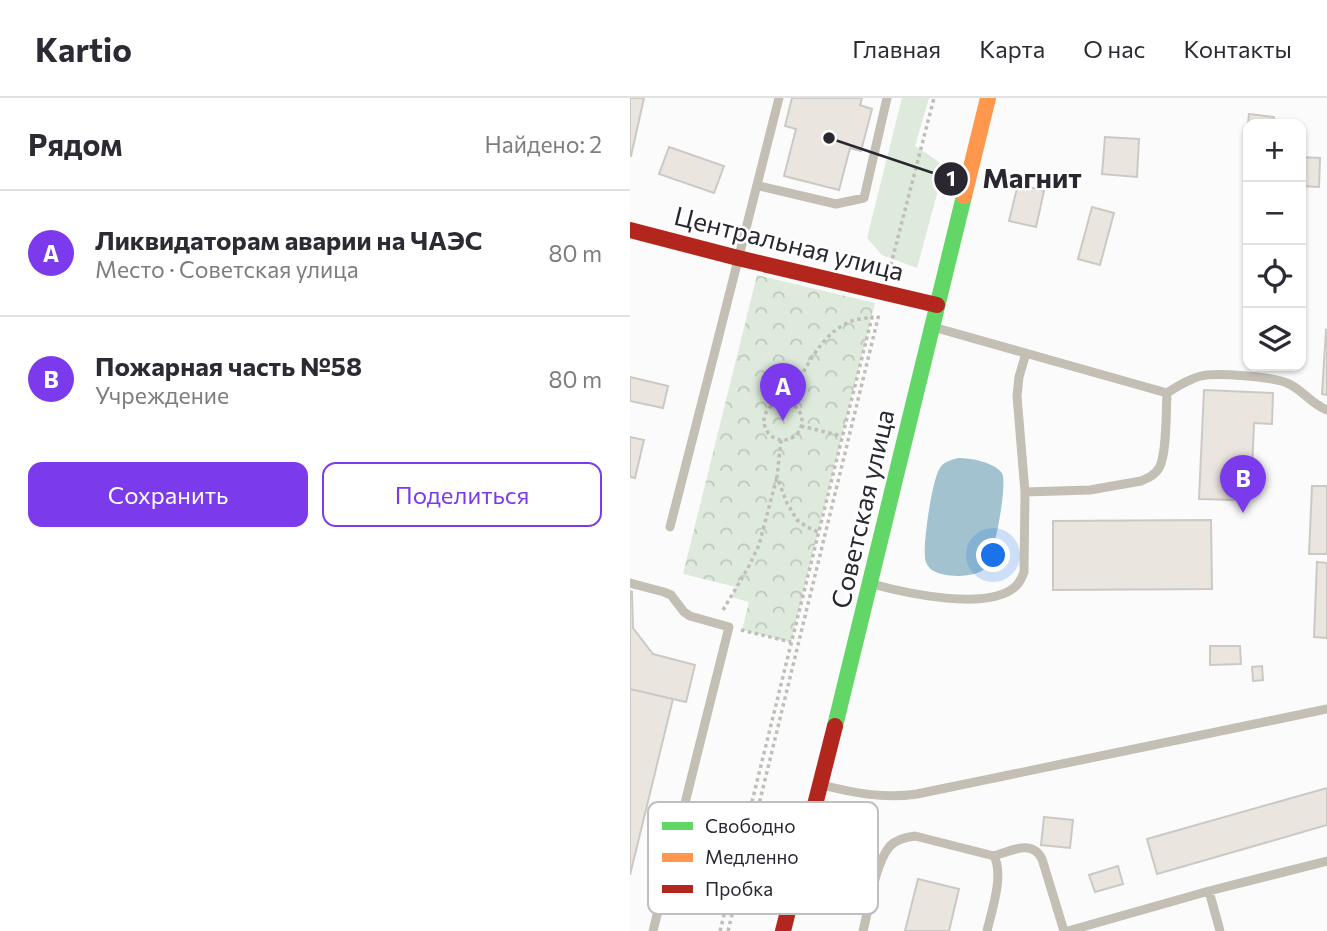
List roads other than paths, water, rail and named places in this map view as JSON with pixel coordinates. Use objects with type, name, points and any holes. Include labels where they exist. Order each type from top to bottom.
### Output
[{"type":"main road","name":"Советская улица","points":[[816,802],[988,98]]},
{"type":"main road","name":"Центральная улица","points":[[630,230],[937,305]]},
{"type":"main road","name":"Советская улица","points":[[783,931],[787,914]]},
{"type":"lane","points":[[670,527],[779,98]]},
{"type":"lane","points":[[758,186],[835,205],[864,198],[887,98]]},
{"type":"lane","points":[[932,327],[1167,393],[1191,379],[1209,374],[1277,380],[1292,385],[1317,406],[1327,410]]},
{"type":"lane","points":[[870,584],[916,594],[989,598],[1008,592],[1020,581],[1024,572],[1025,492],[1017,396],[1026,353]]},
{"type":"lane","points":[[1025,492],[1090,491],[1131,483],[1153,475],[1163,459],[1167,393]]},
{"type":"lane","points":[[630,583],[671,595],[690,616],[729,627],[686,802]]},
{"type":"lane","points":[[820,785],[875,796],[917,794],[1327,709]]},
{"type":"lane","points":[[878,873],[882,859],[891,845],[906,836],[925,838],[994,856],[1021,848],[1031,848],[1036,850],[1042,859],[1066,931],[1327,861]]},
{"type":"lane","points":[[987,931],[997,883],[998,867],[994,856]]},
{"type":"lane","points":[[1209,891],[1220,931]]},
{"type":"lane","points":[[653,931],[657,914]]},
{"type":"lane","points":[[863,931],[867,914]]},
{"type":"water","points":[[958,458],[988,463],[1002,473],[1003,480],[999,520],[987,566],[977,573],[961,576],[937,573],[928,566],[925,559],[929,511],[937,474],[943,464]]},
{"type":"place","name":"Магнит","points":[[829,138]]},
{"type":"place","name":"Ликвидаторам аварии на ЧАЭС","points":[[783,421]]},
{"type":"place","name":"Пожарная часть №58","points":[[1243,513]]}]
